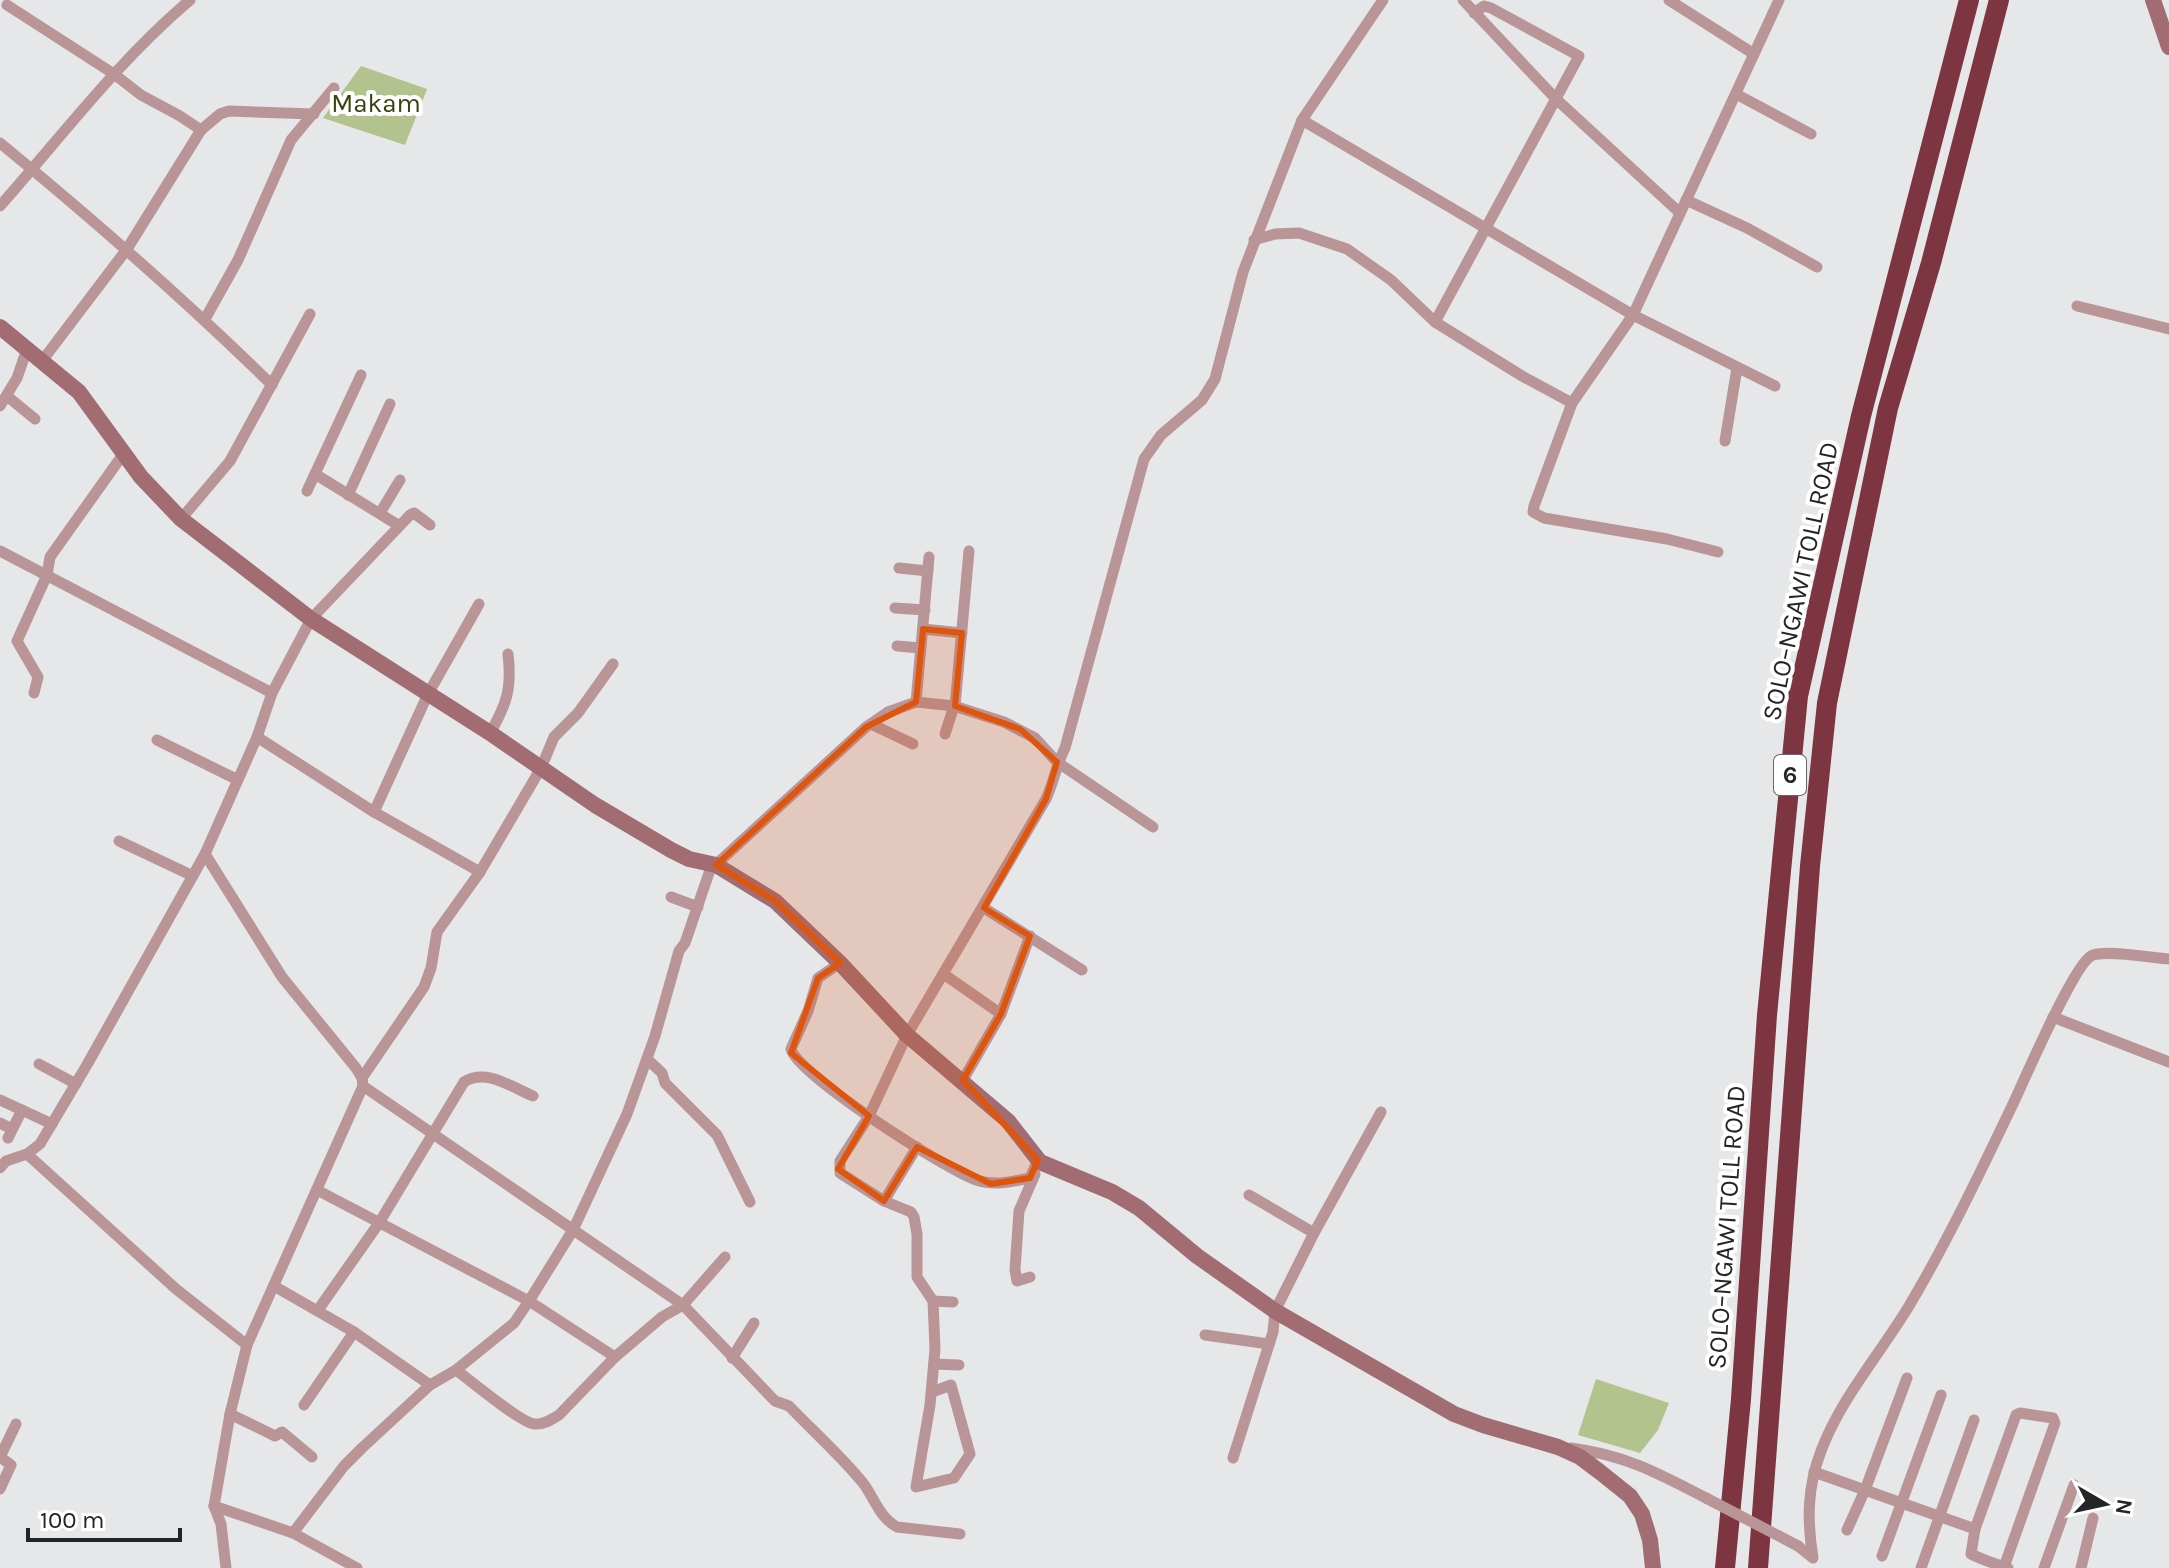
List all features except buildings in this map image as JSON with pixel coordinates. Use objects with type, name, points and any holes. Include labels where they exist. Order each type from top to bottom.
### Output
[{"type":"highway","name":"SOLO–NGAWI TOLL ROAD","points":[[1725,1568],[1741,1399],[1767,1015],[1798,696],[1861,416],[1969,0]]},
{"type":"highway","name":"SOLO–NGAWI TOLL ROAD","points":[[1758,1568],[1810,866],[1827,703],[1888,408],[1931,263],[1999,0]]},
{"type":"street","points":[[0,206],[114,74],[190,0]]},
{"type":"street","points":[[932,1392],[951,1385],[970,1454],[954,1478],[916,1487],[934,1364],[933,1301],[917,1277],[914,1217],[911,1212],[884,1201],[838,1169],[840,1161],[869,1116],[907,1035],[945,975],[1055,781],[1057,762],[1065,748],[1140,469],[1155,442],[1202,400],[1215,379],[1235,298],[1254,240],[1302,120],[1383,0]]},
{"type":"street","points":[[1463,0],[1555,98],[1680,213]]},
{"type":"street","points":[[1669,0],[1754,54]]},
{"type":"street","points":[[1718,552],[1667,539],[1537,516],[1533,512],[1572,403],[1633,315],[1779,0]]},
{"type":"street","points":[[2153,0],[2169,47]]},
{"type":"street","points":[[0,17],[9,3],[141,95],[201,130]]},
{"type":"street","points":[[1435,322],[1579,56],[1491,8],[1484,6],[1474,13]]},
{"type":"street","points":[[205,319],[238,260],[291,140],[334,88]]},
{"type":"street","points":[[1736,94],[1811,134]]},
{"type":"street","points":[[42,361],[127,249],[201,130],[220,114],[229,111],[314,114]]},
{"type":"street","points":[[1302,120],[1633,315],[1775,386]]},
{"type":"street","points":[[0,143],[127,249],[272,385]]},
{"type":"street","points":[[1686,200],[1747,228],[1817,267]]},
{"type":"street","points":[[1254,240],[1275,234],[1299,233],[1347,249],[1391,280],[1435,322],[1572,403]]},
{"type":"street","points":[[2077,306],[2169,329]]},
{"type":"street","points":[[181,519],[230,461],[310,314]]},
{"type":"street","points":[[0,327],[79,392],[141,477],[181,519],[311,619],[490,733],[595,805],[689,859],[716,865],[775,901],[840,963],[907,1035],[1008,1121],[1039,1161],[1090,1182],[1139,1208],[1197,1256],[1275,1311],[1454,1414],[1558,1447],[1616,1456],[1664,1476],[1798,1546],[1815,1563]]},
{"type":"street","points":[[27,349],[4,401],[35,419]]},
{"type":"street","points":[[1725,441],[1737,368]]},
{"type":"street","points":[[307,491],[361,375]]},
{"type":"street","points":[[348,495],[390,404]]},
{"type":"street","points":[[34,693],[38,677],[13,642],[47,575],[50,557],[124,453]]},
{"type":"street","points":[[315,474],[398,525]]},
{"type":"street","points":[[380,513],[400,480]]},
{"type":"street","points":[[0,1168],[12,1158],[27,1154],[40,1144],[76,1084],[205,854],[257,737],[272,693],[311,619],[398,525],[414,513],[430,525]]},
{"type":"street","points":[[0,551],[272,693]]},
{"type":"street","points":[[945,734],[954,706],[969,551]]},
{"type":"street","points":[[916,702],[929,557]]},
{"type":"street","points":[[899,568],[928,571]]},
{"type":"street","points":[[374,812],[428,694],[479,604]]},
{"type":"street","points":[[895,608],[925,610]]},
{"type":"street","points":[[923,629],[962,633]]},
{"type":"street","points":[[897,646],[921,648]]},
{"type":"street","points":[[490,733],[506,706],[510,679],[508,654]]},
{"type":"street","points":[[226,1568],[221,1524],[214,1506],[230,1414],[247,1345],[363,1082],[424,987],[431,968],[437,932],[480,872],[541,768],[554,737],[578,713],[613,664]]},
{"type":"street","points":[[293,1533],[344,1466],[430,1385],[456,1370],[514,1323],[573,1230],[627,1114],[679,951],[685,943],[710,870],[871,724],[888,712],[916,702],[954,706],[1020,729],[1035,738],[1057,762],[1153,827]]},
{"type":"street","points":[[871,724],[913,744]]},
{"type":"street","points":[[257,737],[374,812],[480,872]]},
{"type":"street","points":[[157,740],[236,779]]},
{"type":"street","points":[[119,841],[193,876]]},
{"type":"street","points":[[205,854],[282,977],[363,1082],[433,1135],[683,1305],[775,1401],[789,1406],[862,1482],[889,1523],[905,1529],[960,1534]]},
{"type":"street","points":[[671,897],[698,907]]},
{"type":"street","points":[[984,908],[1082,970]]},
{"type":"street","points":[[963,1080],[1001,1014],[1030,936]]},
{"type":"street","points":[[1815,1563],[1808,1503],[1814,1472],[1830,1428],[1909,1306],[2081,967],[2092,955],[2169,959]]},
{"type":"street","points":[[840,963],[818,978],[808,1011],[793,1042],[791,1053],[799,1063],[869,1116],[973,1179],[1005,1184],[1030,1178],[1039,1161]]},
{"type":"street","points":[[945,975],[1001,1014]]},
{"type":"street","points":[[2053,1017],[2169,1062]]},
{"type":"street","points":[[647,1059],[662,1073],[665,1083],[717,1135],[750,1202]]},
{"type":"street","points":[[39,1064],[76,1084]]},
{"type":"street","points":[[318,1310],[379,1223],[464,1082],[471,1077],[489,1077],[533,1096]]},
{"type":"street","points":[[0,1100],[52,1124]]},
{"type":"street","points":[[0,1123],[10,1134],[22,1110]]},
{"type":"street","points":[[1233,1458],[1273,1332],[1275,1311],[1381,1112]]},
{"type":"street","points":[[884,1201],[917,1147]]},
{"type":"street","points":[[27,1154],[176,1289],[247,1345]]},
{"type":"street","points":[[1030,1277],[1017,1281],[1015,1276],[1019,1211],[1039,1161]]},
{"type":"street","points":[[317,1190],[529,1301],[615,1357]]},
{"type":"street","points":[[1249,1195],[1314,1233]]},
{"type":"street","points":[[456,1370],[521,1419],[534,1424],[548,1422],[559,1415],[615,1357],[662,1317],[683,1305],[725,1257]]},
{"type":"street","points":[[274,1286],[354,1332],[430,1385]]},
{"type":"street","points":[[933,1301],[953,1302]]},
{"type":"street","points":[[732,1358],[754,1323]]},
{"type":"street","points":[[304,1405],[354,1332]]},
{"type":"street","points":[[1205,1335],[1269,1344]]},
{"type":"street","points":[[934,1364],[959,1365]]},
{"type":"street","points":[[1847,1530],[1907,1378]]},
{"type":"street","points":[[1882,1556],[1941,1395]]},
{"type":"street","points":[[1965,1568],[1975,1529],[2016,1415],[2020,1413],[2054,1419],[2005,1568],[1971,1554]]},
{"type":"street","points":[[230,1414],[275,1436],[282,1432],[312,1457]]},
{"type":"street","points":[[1921,1568],[1974,1420]]},
{"type":"street","points":[[0,1489],[11,1465],[0,1457],[16,1424]]},
{"type":"street","points":[[1558,1447],[1580,1457],[1635,1502],[1647,1527],[1653,1568]]},
{"type":"street","points":[[1814,1472],[1975,1529]]},
{"type":"street","points":[[2044,1568],[2074,1485]]},
{"type":"street","points":[[214,1506],[293,1533],[357,1568]]},
{"type":"street","points":[[2081,1568],[2093,1518]]},
{"type":"highlighted area","points":[[923,629],[962,633],[955,706],[1020,729],[1057,762],[1046,799],[984,908],[1030,936],[1001,1014],[963,1080],[1038,1160],[1030,1178],[991,1184],[917,1147],[884,1201],[838,1169],[869,1116],[791,1053],[818,978],[840,963],[775,901],[716,865],[866,727],[916,702]]},
{"type":"green space","name":"Makam","points":[[361,66],[427,89],[405,145],[323,118]]},
{"type":"green space","points":[[1596,1379],[1669,1403],[1658,1430],[1640,1453],[1578,1435]]}]
